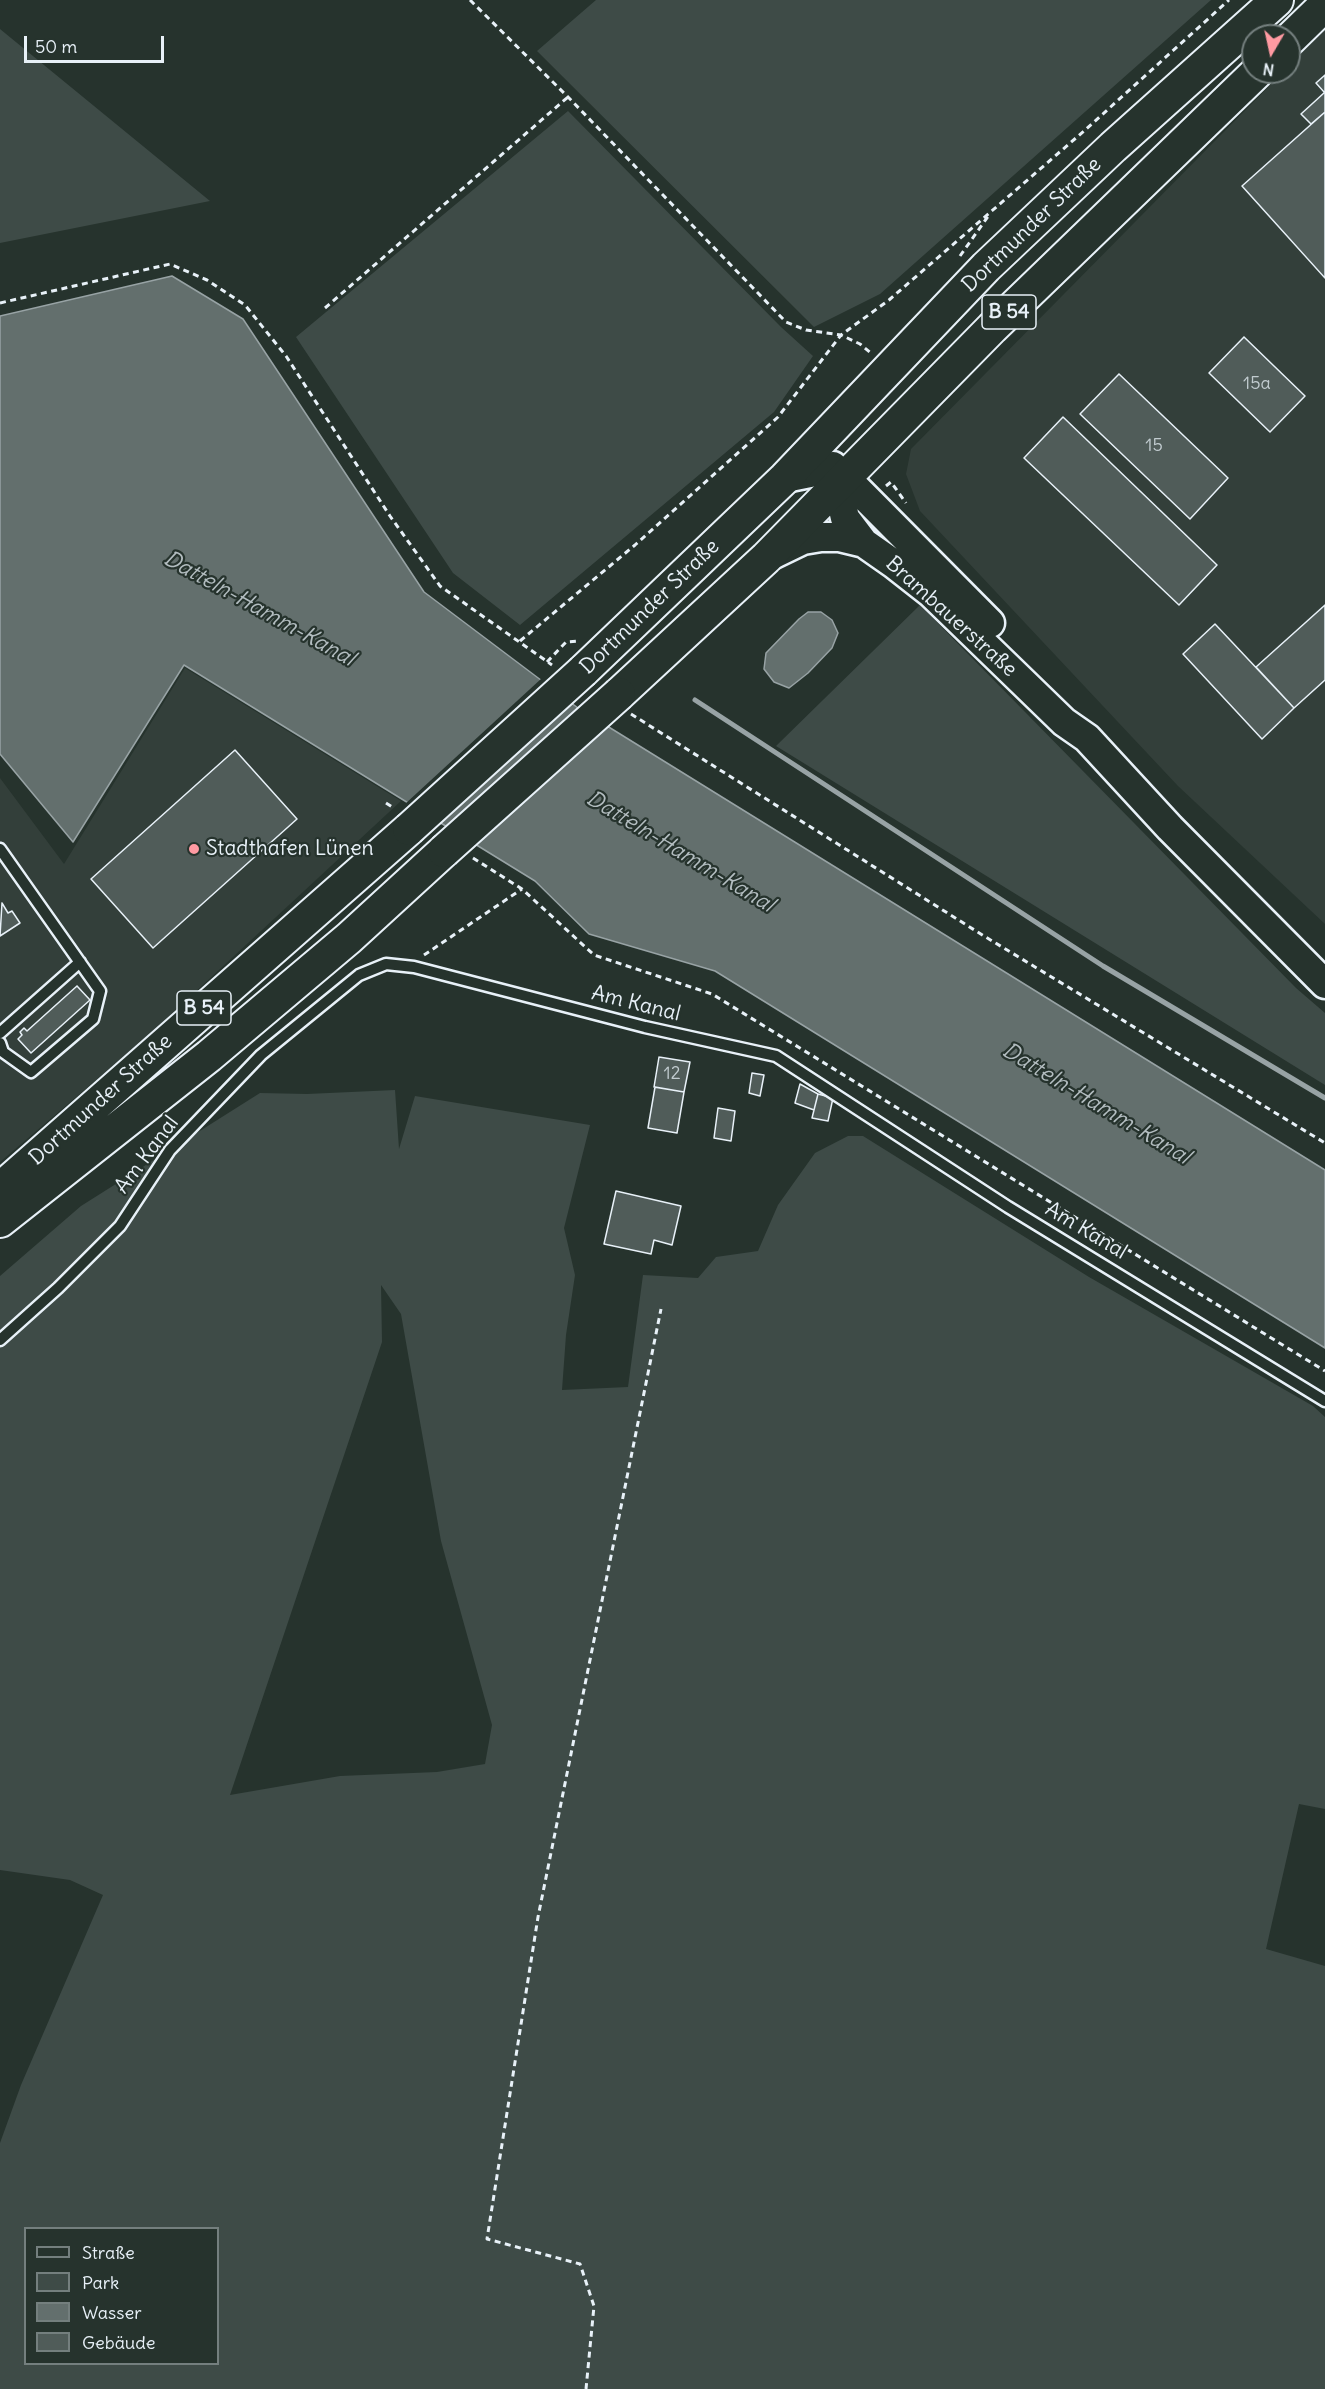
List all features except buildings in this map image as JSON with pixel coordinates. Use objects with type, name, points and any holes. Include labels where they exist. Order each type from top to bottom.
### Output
[{"type":"main road","name":"Dortmunder Straße","points":[[0,1189],[402,819],[785,478],[986,267],[1113,147],[1277,0]]},
{"type":"main road","points":[[1301,28],[1325,4]]},
{"type":"main road","name":"Dortmunder Straße","points":[[0,1221],[209,1056],[349,938],[458,855],[626,704],[839,480],[992,328],[1245,84]]},
{"type":"main road","points":[[827,435],[847,521],[864,543]]},
{"type":"main road","points":[[785,478],[815,472],[839,480]]},
{"type":"main road","name":"Brambauerstraße","points":[[839,480],[1076,710],[1087,738]]},
{"type":"main road","name":"Brambauerstraße","points":[[766,558],[803,540],[839,537],[864,543],[931,593],[1064,722],[1087,738],[1170,828],[1325,984]]},
{"type":"lane","points":[[0,849],[100,991],[93,1019],[32,1072],[3,1052],[0,1042]]},
{"type":"lane","points":[[0,1033],[80,962]]},
{"type":"lane","name":"Am Kanal","points":[[0,1340],[58,1288],[120,1226],[170,1150],[261,1055],[359,975],[386,964],[414,967],[645,1027],[776,1056],[1008,1207],[1325,1401]]},
{"type":"path","points":[[470,0],[568,97],[786,322],[806,330],[840,335],[860,344],[890,369]]},
{"type":"path","points":[[520,641],[635,545],[778,417],[840,335],[898,292],[1084,131],[1229,0]]},
{"type":"path","points":[[325,309],[568,97]]},
{"type":"path","points":[[0,303],[170,264],[207,280],[245,305],[286,356],[390,516],[440,586],[547,662],[566,642],[583,656]]},
{"type":"path","points":[[626,704],[984,936],[1325,1143]]},
{"type":"path","points":[[386,803],[402,819]]},
{"type":"path","points":[[458,855],[522,889],[594,955],[712,994],[1325,1371]]},
{"type":"path","points":[[414,967],[421,957],[522,889]]},
{"type":"path","points":[[586,2389],[594,2306],[580,2264],[487,2239],[538,1917],[661,1309]]},
{"type":"shaded area","points":[[1325,30],[1325,924],[1178,786],[920,511],[906,474],[911,449],[1271,84],[1301,84],[1301,54]]},
{"type":"shaded area","name":"Stadthafen Lünen","points":[[185,668],[401,801],[150,1034],[0,1162],[0,778],[64,864]]},
{"type":"green space","points":[[596,0],[1211,0],[880,294],[814,327],[537,51]]},
{"type":"green space","points":[[0,29],[210,201],[0,243]]},
{"type":"green space","points":[[568,111],[781,327],[813,356],[774,412],[520,625],[453,573],[296,337]]},
{"type":"green space","points":[[920,605],[1296,988],[1325,1013],[1325,1085],[776,746]]},
{"type":"green space","points":[[395,1090],[399,1149],[415,1096],[590,1125],[564,1228],[575,1275],[566,1335],[562,1390],[628,1387],[643,1275],[698,1278],[716,1257],[758,1251],[778,1205],[815,1153],[848,1136],[863,1136],[1089,1277],[1313,1406],[1325,1417],[1325,1809],[1299,1804],[1266,1949],[1325,1966],[1325,2389],[0,2389],[0,2143],[21,2085],[103,1895],[70,1880],[0,1870],[0,1276],[81,1206],[260,1093],[307,1094]],"holes":[[[381,1285],[401,1314],[441,1541],[492,1725],[485,1764],[437,1772],[340,1776],[230,1795],[382,1342]]]},
{"type":"water","name":"Datteln-Hamm-Kanal","points":[[172,276],[243,319],[424,592],[578,708],[1325,1170],[1325,1348],[715,971],[589,934],[535,881],[184,665],[73,842],[0,754],[0,316]]},
{"type":"water","points":[[808,612],[821,612],[832,620],[838,633],[832,648],[808,673],[789,688],[774,682],[764,669],[766,653]]},
{"type":"pier","points":[[542,678],[570,698],[435,822],[405,804]]},
{"type":"waterway","points":[[695,700],[1103,966],[1325,1098]]},
{"type":"place","name":"Stadthafen Lünen","points":[[194,849]]}]
